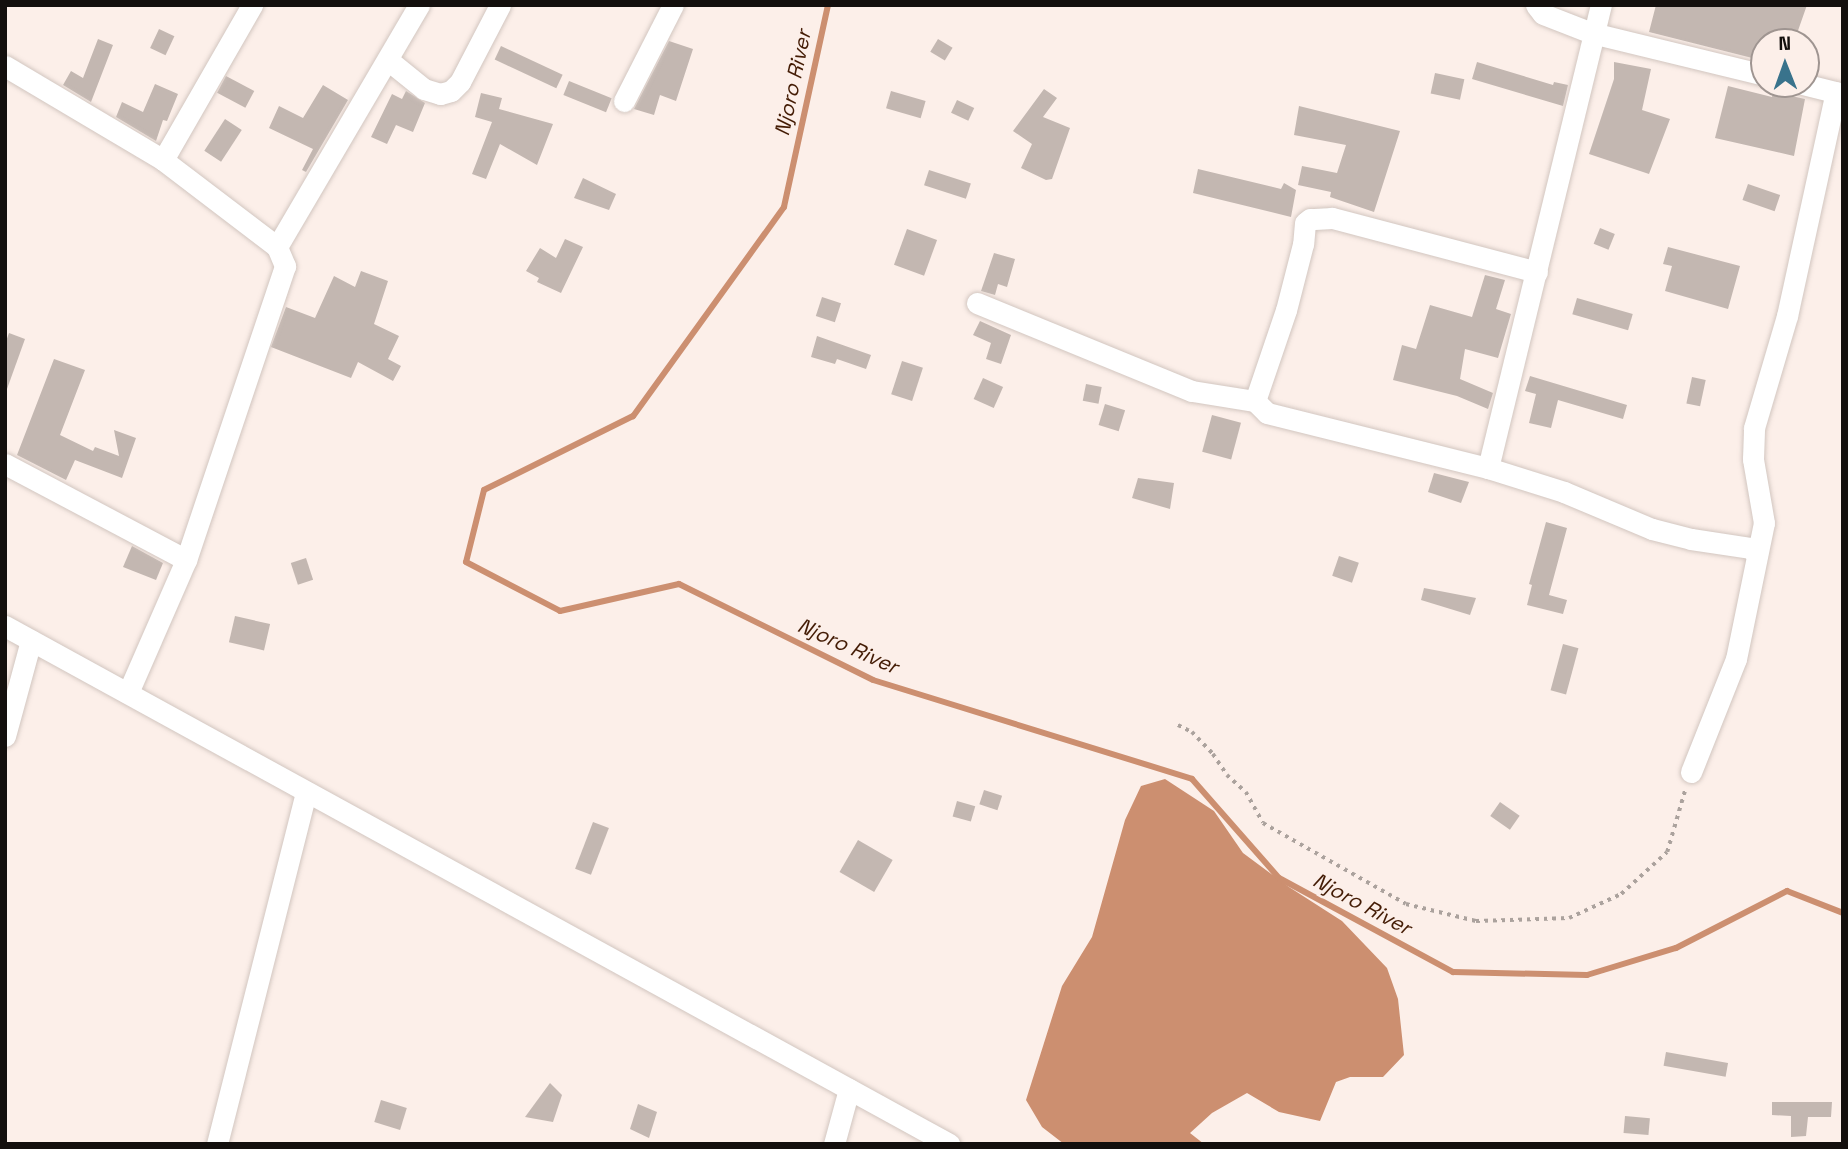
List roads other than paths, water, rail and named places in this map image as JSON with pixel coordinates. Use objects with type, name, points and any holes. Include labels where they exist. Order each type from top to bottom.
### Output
[{"type":"street","points":[[163,160],[252,5]]},
{"type":"street","points":[[277,247],[419,5]]},
{"type":"street","points":[[388,60],[424,89],[440,94],[451,91],[460,82],[500,5]]},
{"type":"street","points":[[624,102],[673,5]]},
{"type":"street","points":[[1536,5],[1543,14],[1592,33],[1750,72]]},
{"type":"street","points":[[1488,468],[1592,33],[1601,5]]},
{"type":"street","points":[[5,66],[163,160],[277,247],[285,265],[186,560],[128,693]]},
{"type":"street","points":[[1691,772],[1736,659],[1764,523],[1752,451],[1754,428],[1787,316],[1839,93],[1820,88]]},
{"type":"street","points":[[1255,401],[1286,310],[1303,244],[1305,223],[1310,219],[1332,218],[1537,272]]},
{"type":"street","points":[[977,303],[1192,391],[1255,401],[1267,413],[1488,468],[1564,492],[1652,529],[1691,539],[1751,548],[1756,554]]},
{"type":"street","points":[[5,464],[186,560]]},
{"type":"street","points":[[5,626],[948,1144]]},
{"type":"street","points":[[5,736],[31,640]]},
{"type":"street","points":[[217,1144],[306,792]]},
{"type":"street","points":[[834,1144],[849,1089]]},
{"type":"waterway","name":"Njoro River","points":[[828,5],[784,207],[633,416],[484,490],[466,562],[560,611],[679,584],[873,680],[1192,779],[1279,878],[1453,972],[1587,975],[1676,948],[1787,891],[1843,913]]}]
